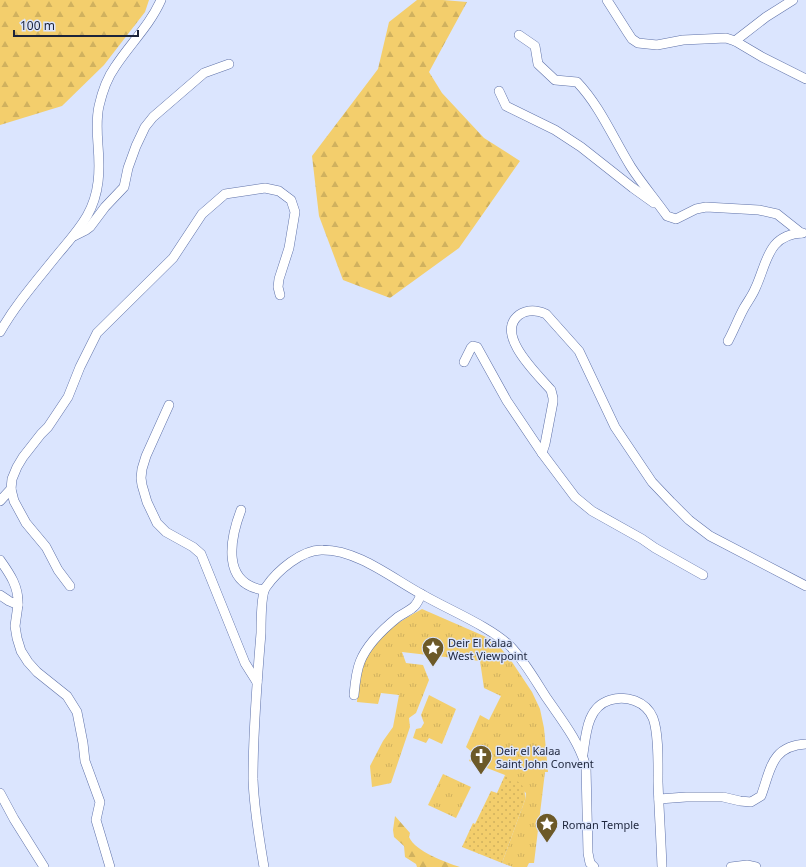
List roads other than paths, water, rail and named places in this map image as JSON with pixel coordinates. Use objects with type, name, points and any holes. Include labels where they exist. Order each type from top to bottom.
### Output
[{"type":"street","points":[[0,332],[24,296],[73,237],[87,216],[96,195],[100,172],[96,125],[98,107],[107,81],[114,68],[149,22],[161,0]]},
{"type":"street","points":[[607,0],[632,39],[638,43],[657,45],[683,40],[726,38],[735,41],[806,79]]},
{"type":"street","points":[[735,41],[766,17],[793,0]]},
{"type":"street","points":[[519,34],[535,46],[538,64],[555,80],[576,82],[594,102],[632,168],[667,216],[676,219],[696,209],[706,207],[765,211],[777,214],[804,233]]},
{"type":"street","points":[[73,237],[86,230],[124,187],[128,168],[136,146],[145,127],[153,117],[204,73],[229,64]]},
{"type":"street","points":[[499,91],[506,106],[555,130],[581,147],[649,200],[660,206]]},
{"type":"street","points":[[70,586],[58,570],[46,547],[26,523],[14,501],[11,489],[12,479],[23,457],[48,427],[68,397],[80,367],[97,333],[173,258],[202,214],[225,194],[265,188],[279,191],[290,200],[295,212],[289,248],[279,279],[278,287],[280,296]]},
{"type":"street","points":[[728,341],[756,288],[766,257],[773,247],[779,239],[791,234],[804,233]]},
{"type":"street","points":[[542,454],[553,402],[552,394],[528,365],[517,348],[511,330],[517,317],[531,310],[546,314],[579,351],[615,427],[652,482],[671,502],[689,520],[710,536],[806,586]]},
{"type":"street","points":[[464,362],[471,348],[474,346],[477,347],[507,401],[542,454],[575,497],[592,511],[703,575]]},
{"type":"street","points":[[169,405],[146,456],[142,469],[141,478],[146,497],[157,523],[166,532],[193,547],[201,554],[245,663],[257,682]]},
{"type":"street","points":[[0,501],[11,489]]},
{"type":"street","points":[[241,510],[232,538],[231,550],[234,567],[237,573],[252,588],[264,590]]},
{"type":"street","points":[[264,867],[257,828],[253,779],[257,682],[264,590],[274,577],[292,562],[309,552],[322,550],[339,552],[358,558],[499,637],[511,647],[523,661],[583,754],[586,768],[588,853],[590,863],[594,867]]},
{"type":"street","points":[[0,560],[10,573],[19,594],[15,626],[16,638],[21,651],[37,672],[67,696],[77,712],[85,761],[100,802],[96,820],[110,867]]},
{"type":"street","points":[[354,695],[359,663],[368,646],[398,617],[418,604],[421,594]]},
{"type":"street","points":[[0,595],[18,605]]},
{"type":"street","points":[[583,754],[587,729],[592,715],[596,709],[605,702],[623,698],[640,703],[647,709],[653,718],[656,728],[662,867]]},
{"type":"street","points":[[659,799],[723,797],[751,802],[761,796],[771,764],[781,751],[806,744]]},
{"type":"street","points":[[0,793],[14,819],[44,867]]},
{"type":"street","points":[[586,867],[588,853]]},
{"type":"street","points":[[731,867],[747,865],[756,867]]},
{"type":"place","name":"Deir El Kalaa West Viewpoint","points":[[433,668]]},
{"type":"place","name":"Deir el Kalaa Saint John Convent","points":[[481,776]]},
{"type":"place","name":"Roman Temple","points":[[547,844]]}]
